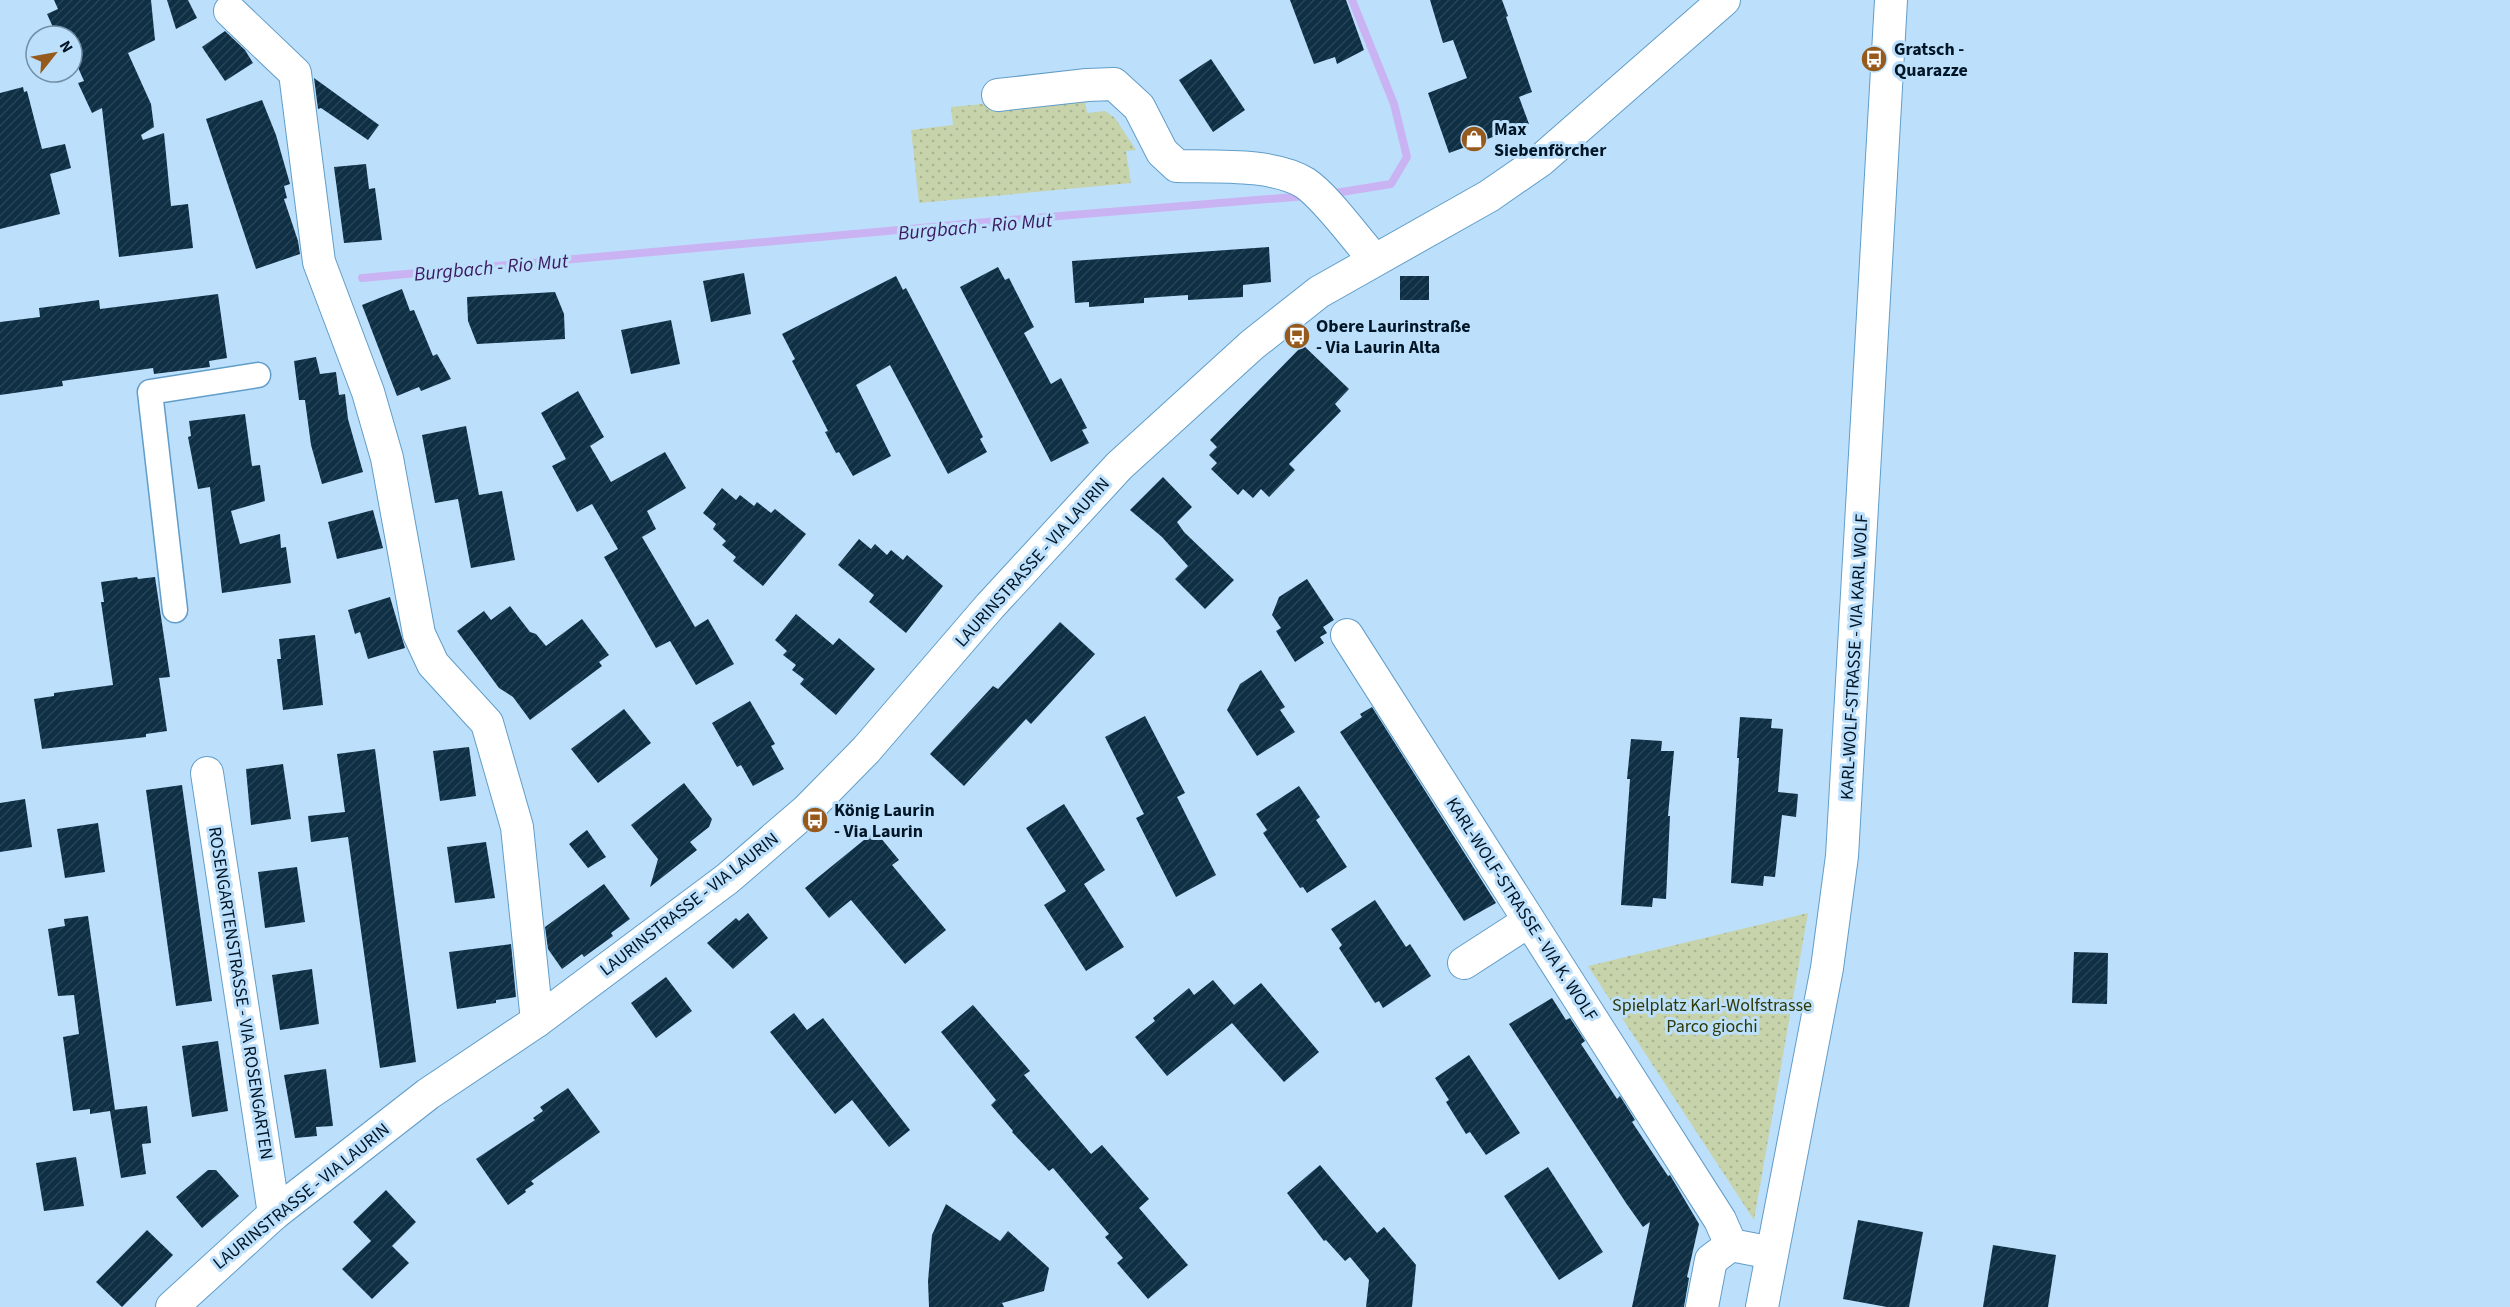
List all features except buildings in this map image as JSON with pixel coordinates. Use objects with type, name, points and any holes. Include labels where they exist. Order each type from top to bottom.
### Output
[{"type":"street","name":"LAURINSTRASSE - VIA LAURIN","points":[[172,1307],[274,1214],[428,1094],[537,1021],[727,879],[808,809],[866,750],[990,606],[1119,466],[1285,318],[1319,292],[1489,196],[1541,160],[1724,0]]},
{"type":"street","name":"KARL-WOLF-STRASSE - VIA KARL WOLF","points":[[1762,1307],[1827,968],[1842,856],[1891,0]]},
{"type":"street","points":[[230,11],[296,73],[319,262],[368,392],[387,458],[419,634],[433,664],[487,723],[516,827],[537,1021]]},
{"type":"street","points":[[998,95],[1113,84],[1139,107],[1162,152],[1177,166],[1238,167],[1288,175],[1306,184],[1374,259]]},
{"type":"street","points":[[176,610],[150,392],[258,375]]},
{"type":"street","name":"KARL-WOLF-STRASSE - VIA K. WOLF","points":[[1347,635],[1720,1220],[1731,1245]]},
{"type":"street","name":"ROSENGARTENSTRASSE - VIA ROSENGARTEN","points":[[207,773],[274,1214]]},
{"type":"street","points":[[1464,963],[1529,921]]},
{"type":"street","points":[[1702,1307],[1711,1260],[1731,1245],[1772,1253]]},
{"type":"green space","points":[[1084,94],[1087,113],[1105,111],[1115,118],[1136,150],[1126,151],[1131,183],[919,203],[911,130],[953,125],[951,107]]},
{"type":"green space","name":"Spielplatz Karl-Wolfstrasse Parco giochi","points":[[1808,913],[1754,1220],[1588,966]]},
{"type":"waterway","name":"Burgbach - Rio Mut","points":[[1329,194],[1391,184],[1407,157],[1394,104],[1352,0]]},
{"type":"waterway","name":"Burgbach - Rio Mut","points":[[362,278],[998,221],[1307,196]]},
{"type":"place","name":"Gratsch - Quarazze","points":[[1874,59]]},
{"type":"place","name":"Max Siebenförcher","points":[[1474,139]]},
{"type":"place","name":"Obere Laurinstraße - Via Laurin Alta","points":[[1297,336]]},
{"type":"place","name":"König Laurin - Via Laurin","points":[[815,820]]}]
